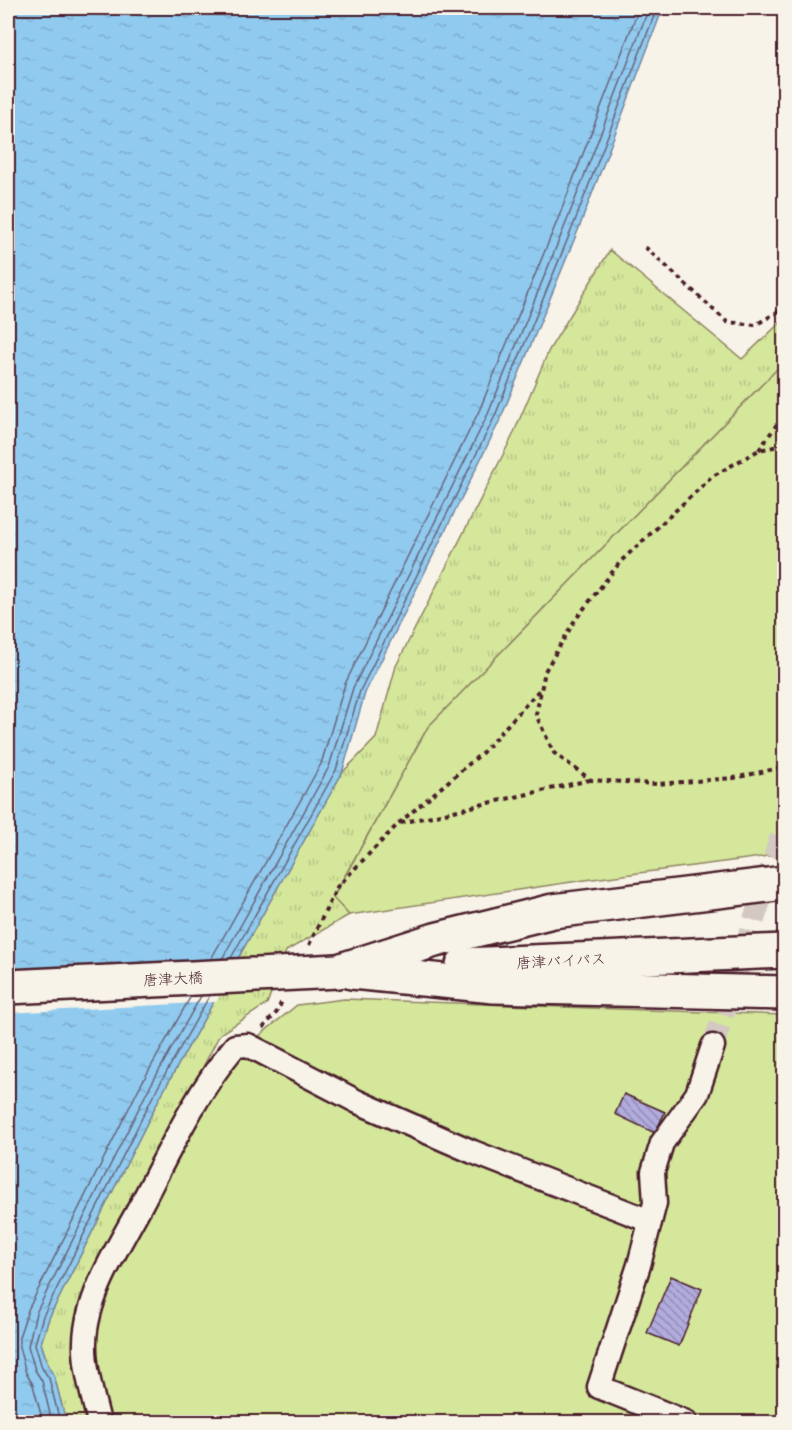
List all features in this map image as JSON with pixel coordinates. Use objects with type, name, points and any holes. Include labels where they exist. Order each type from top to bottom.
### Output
[{"type":"highway","points":[[338,971],[435,940],[553,911],[784,883]]},
{"type":"highway","name":"唐津バイパス","points":[[338,971],[784,951]]},
{"type":"highway","points":[[338,971],[495,986],[784,993]]},
{"type":"highway","name":"唐津大橋","points":[[8,987],[338,971]]},
{"type":"street","points":[[99,1422],[90,1383],[85,1342],[90,1310],[105,1274],[198,1097],[235,1046],[248,1045],[358,1102],[473,1152],[650,1221]]},
{"type":"street","points":[[686,1422],[599,1387],[639,1265],[655,1203],[653,1172],[662,1143],[697,1094],[713,1046]]},
{"type":"path","points":[[645,247],[728,322],[755,325],[776,313],[784,305]]},
{"type":"path","points":[[759,450],[784,414]]},
{"type":"path","points":[[591,780],[554,753],[536,715],[545,671],[575,620],[621,561],[713,476],[759,450],[784,445]]},
{"type":"path","points":[[337,887],[399,823],[482,753],[541,688]]},
{"type":"path","points":[[399,823],[591,780],[657,784],[734,778],[784,767]]},
{"type":"green space","points":[[610,250],[742,359],[784,319],[784,362],[428,727],[333,897],[349,915],[286,951],[267,1004],[220,1034],[96,1274],[92,1422],[66,1422],[54,1375],[41,1343],[49,1318],[159,1099],[342,773],[376,738],[396,666],[512,437],[549,350]]},
{"type":"green space","points":[[784,362],[784,854],[585,880],[349,915],[333,898],[428,727]]},
{"type":"green space","points":[[344,999],[784,1015],[784,1422],[105,1422],[91,1336],[107,1277],[235,1052],[255,1050],[259,1036],[297,1005]]},
{"type":"water","points":[[8,8],[663,8],[579,228],[500,420],[365,693],[342,773],[159,1099],[49,1318],[41,1343],[54,1375],[66,1422],[8,1422]]},
{"type":"pier","points":[[240,961],[216,1002],[8,1013],[8,973]]},
{"type":"building","points":[[624,1094],[665,1112],[655,1133],[615,1114]]},
{"type":"building","points":[[671,1276],[702,1289],[679,1346],[647,1333]]},
{"type":"tunnel","points":[[713,1046],[784,827]]}]
